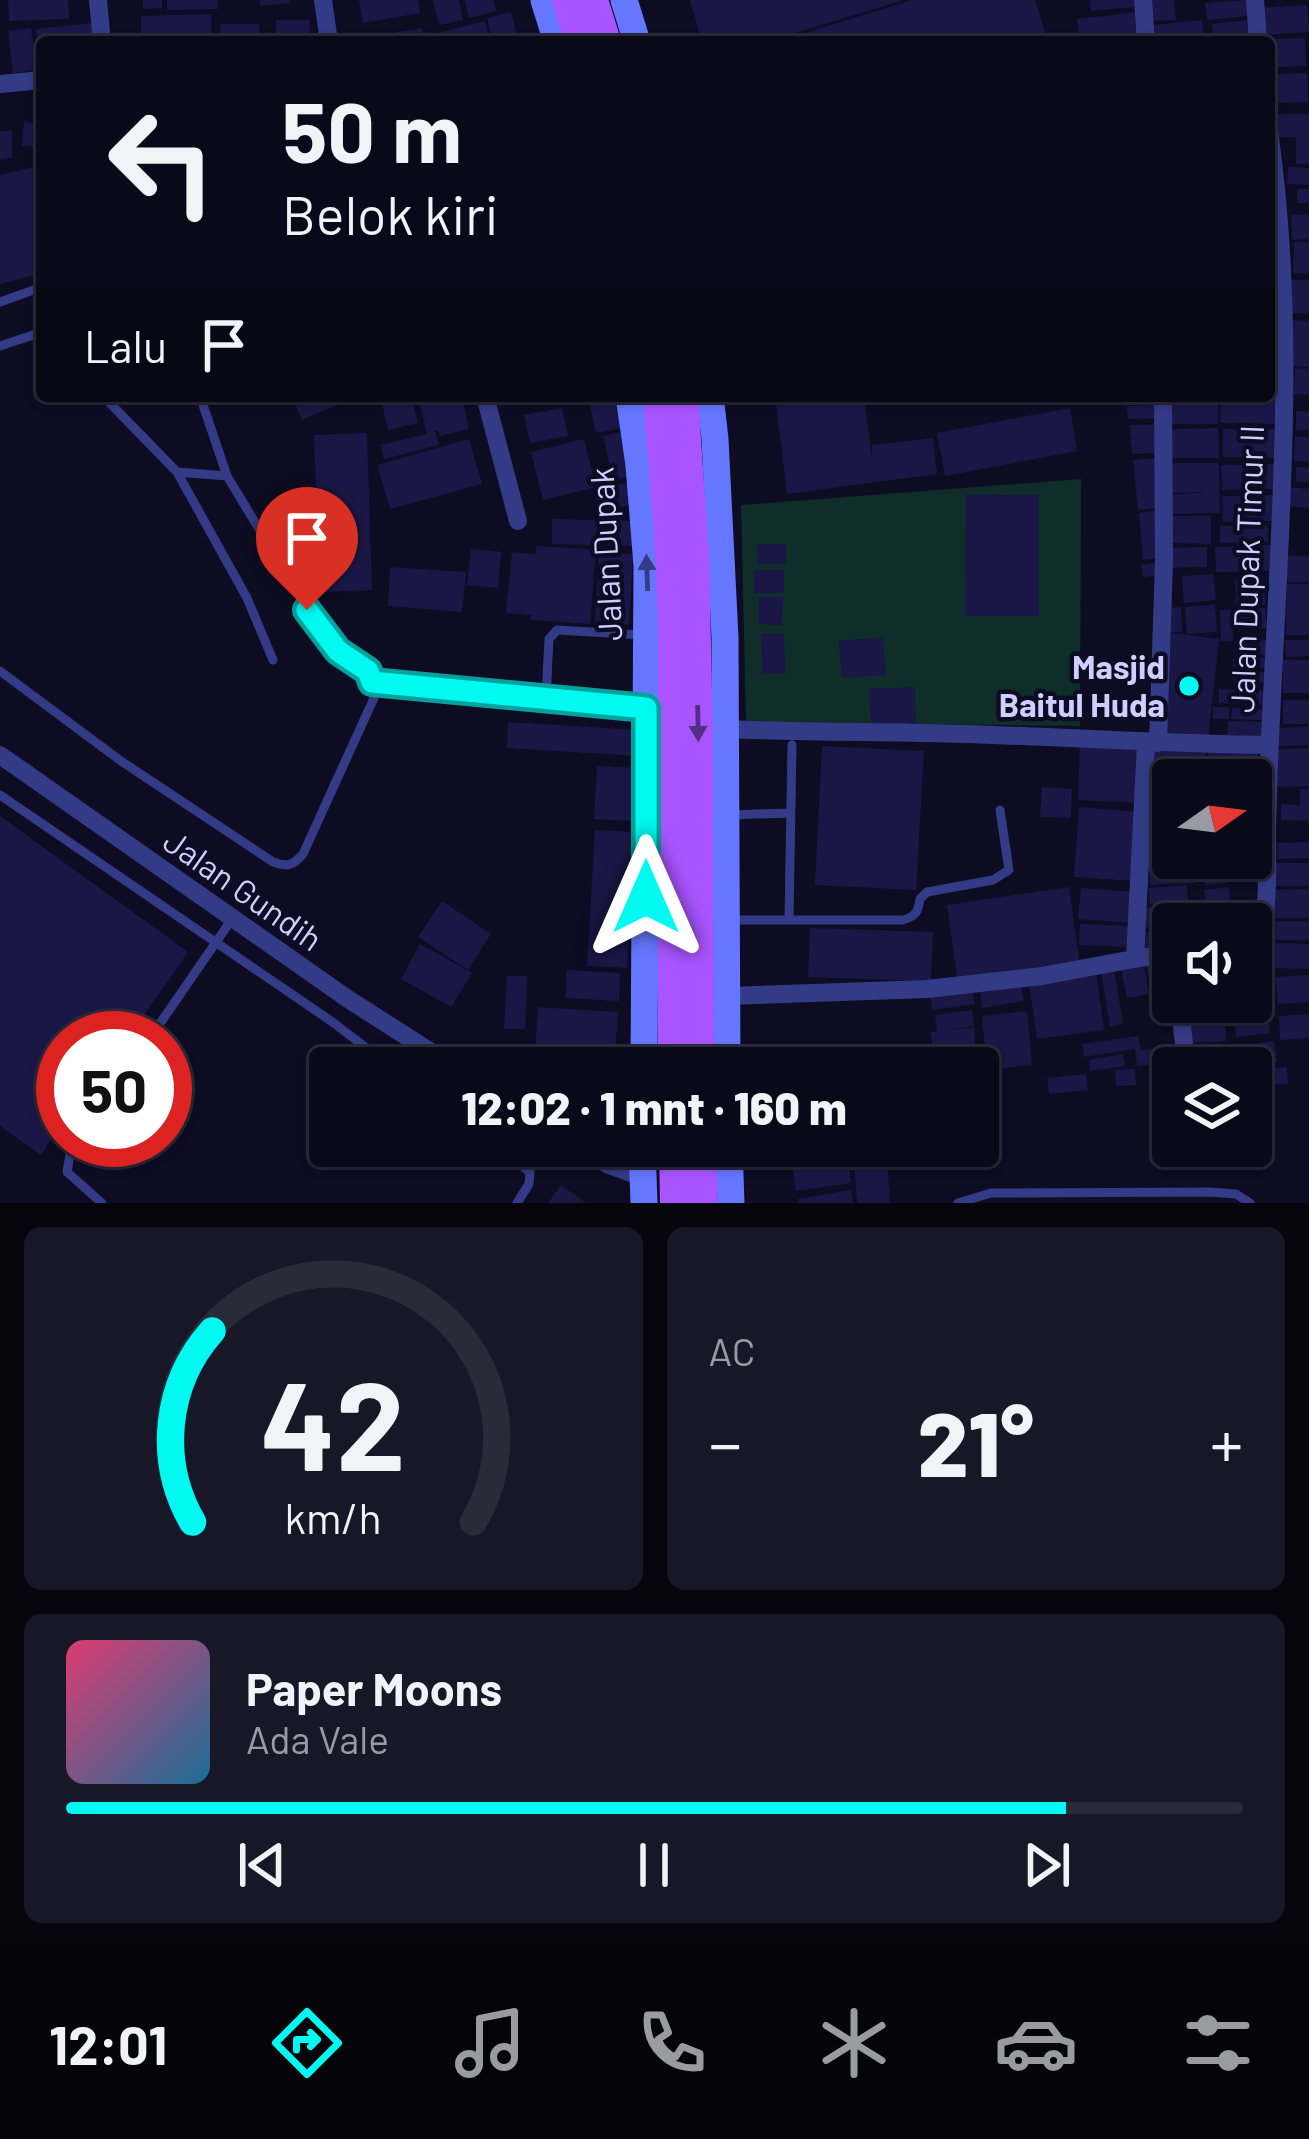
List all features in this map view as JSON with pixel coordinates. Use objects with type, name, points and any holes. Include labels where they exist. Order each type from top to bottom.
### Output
[{"type":"main road","points":[[544,0],[555,36]]},
{"type":"main road","points":[[567,0],[578,36]]},
{"type":"main road","points":[[593,0],[604,36]]},
{"type":"main road","points":[[624,0],[636,36]]},
{"type":"main road","name":"Jalan Dupak","points":[[630,402],[653,494],[647,566],[646,708],[659,864],[646,1047]]},
{"type":"main road","points":[[658,402],[653,494],[673,630],[659,864],[672,1047]]},
{"type":"main road","points":[[683,402],[698,691],[699,1047]]},
{"type":"main road","points":[[710,402],[724,637],[728,1047]]},
{"type":"main road","points":[[674,1167],[675,1203]]},
{"type":"main road","points":[[702,1167],[704,1203]]},
{"type":"main road","points":[[730,1167],[731,1203]]},
{"type":"street","points":[[98,0],[101,36]]},
{"type":"street","points":[[323,0],[328,36]]},
{"type":"street","points":[[1143,0],[1146,36]]},
{"type":"street","points":[[1255,0],[1258,36]]},
{"type":"street","points":[[0,84],[36,81]]},
{"type":"street","name":"Jalan Dupak Timur II","points":[[1262,903],[1284,411],[1284,301],[1275,172]]},
{"type":"street","points":[[487,402],[518,520]]},
{"type":"street","points":[[1135,958],[1164,561],[1163,402]]},
{"type":"street","points":[[726,729],[1270,745]]},
{"type":"street","name":"Jalan Gundih","points":[[0,755],[423,1047]]},
{"type":"street","points":[[728,996],[928,989],[1042,976],[1152,956]]},
{"type":"street","points":[[612,1167],[643,1190]]},
{"type":"lane","points":[[0,302],[36,288]]},
{"type":"lane","points":[[0,346],[36,334]]},
{"type":"lane","points":[[110,402],[177,472],[247,598],[273,660]]},
{"type":"lane","points":[[0,671],[121,761],[273,862],[295,864],[303,854],[374,698],[372,682],[368,671],[338,651],[319,628],[227,476],[202,402]]},
{"type":"lane","points":[[177,472],[227,476]]},
{"type":"lane","points":[[546,698],[549,639],[556,630],[649,635]]},
{"type":"lane","points":[[372,682],[646,708]]},
{"type":"lane","points":[[789,920],[792,745]]},
{"type":"lane","points":[[0,795],[365,1047]]},
{"type":"lane","points":[[726,920],[903,920],[919,911],[920,899],[927,892],[1002,877],[1009,870],[1000,810]]},
{"type":"lane","points":[[727,815],[790,813]]},
{"type":"lane","points":[[169,1011],[232,919]]},
{"type":"lane","points":[[68,1167],[67,1172],[101,1203]]},
{"type":"lane","points":[[518,1203],[530,1184],[530,1172],[523,1167]]},
{"type":"lane","points":[[958,1203],[991,1193],[1210,1192],[1236,1194],[1250,1203]]},
{"type":"green space","points":[[1081,479],[1080,726],[746,722],[741,505]]},
{"type":"building","points":[[8,0],[68,0],[69,19],[9,21]]},
{"type":"building","points":[[143,0],[162,0],[162,8],[143,9]]},
{"type":"building","points":[[167,0],[218,0],[218,9],[167,10]]},
{"type":"building","points":[[260,0],[290,0],[290,3],[260,6]]},
{"type":"building","points":[[359,0],[418,0],[420,13],[363,23]]},
{"type":"building","points":[[433,0],[459,0],[463,20],[439,25]]},
{"type":"building","points":[[465,0],[493,0],[496,11],[469,18]]},
{"type":"building","points":[[690,0],[901,0],[785,36],[700,36]]},
{"type":"building","points":[[912,0],[1035,0],[1046,36],[795,36]]},
{"type":"building","points":[[1090,0],[1134,0],[1134,7],[1091,11]]},
{"type":"building","points":[[1151,0],[1174,0],[1176,20],[1153,21]]},
{"type":"building","points":[[1246,0],[1248,16],[1207,20],[1205,3]]},
{"type":"building","points":[[1307,5],[1309,32],[1262,35],[1260,8]]},
{"type":"building","points":[[511,12],[517,36],[492,36],[487,18]]},
{"type":"building","points":[[1137,12],[1139,36],[1078,36],[1077,19]]},
{"type":"building","points":[[211,14],[212,36],[141,36],[141,16]]},
{"type":"building","points":[[276,20],[310,20],[309,36],[276,36]]},
{"type":"building","points":[[1202,20],[1203,36],[1155,36],[1154,25]]},
{"type":"building","points":[[1249,20],[1250,36],[1213,36],[1212,24]]},
{"type":"building","points":[[485,21],[489,36],[434,36]]},
{"type":"building","points":[[91,23],[93,36],[37,36],[36,29]]},
{"type":"building","points":[[220,24],[259,24],[260,36],[221,36]]},
{"type":"building","points":[[31,28],[36,69],[13,73],[8,31]]},
{"type":"building","points":[[422,28],[423,36],[375,36]]},
{"type":"building","points":[[1305,38],[1306,66],[1276,67],[1275,39]]},
{"type":"building","points":[[1307,73],[1308,102],[1275,103],[1275,74]]},
{"type":"building","points":[[1275,114],[1309,114],[1309,164],[1296,164],[1296,137],[1275,137]]},
{"type":"building","points":[[24,122],[36,123],[36,147],[22,146]]},
{"type":"building","points":[[0,131],[12,131],[12,158],[0,159]]},
{"type":"building","points":[[36,166],[36,275],[0,284],[0,175]]},
{"type":"building","points":[[1288,167],[1309,168],[1309,185],[1287,184]]},
{"type":"building","points":[[1297,189],[1309,189],[1309,203],[1297,203]]},
{"type":"building","points":[[1291,215],[1309,215],[1309,239],[1292,240]]},
{"type":"building","points":[[1294,242],[1309,242],[1309,273],[1293,273]]},
{"type":"building","points":[[1291,280],[1309,280],[1309,313],[1292,313]]},
{"type":"building","points":[[1288,320],[1309,321],[1309,367],[1290,366]]},
{"type":"building","points":[[1295,368],[1309,369],[1309,395],[1294,394]]},
{"type":"building","points":[[1275,394],[1278,424],[1220,423],[1221,402],[1275,402]]},
{"type":"building","points":[[294,402],[343,402],[302,420]]},
{"type":"building","points":[[382,402],[413,402],[418,423],[388,430]]},
{"type":"building","points":[[419,402],[463,402],[469,429],[440,436],[435,431],[439,445],[384,459],[380,445],[427,434]]},
{"type":"building","points":[[589,402],[616,402],[621,428],[596,433]]},
{"type":"building","points":[[865,402],[872,460],[872,445],[933,438],[937,474],[787,494],[776,404]]},
{"type":"building","points":[[1167,402],[1218,402],[1218,424],[1168,424]]},
{"type":"building","points":[[1158,405],[1159,418],[1128,419],[1127,406]]},
{"type":"building","points":[[562,408],[568,436],[530,443],[524,415]]},
{"type":"building","points":[[1070,408],[1077,451],[945,476],[937,433]]},
{"type":"building","points":[[1296,411],[1309,412],[1309,430],[1296,430]]},
{"type":"building","points":[[1158,424],[1159,453],[1132,454],[1130,425]]},
{"type":"building","points":[[1218,428],[1219,458],[1167,458],[1166,429]]},
{"type":"building","points":[[1223,429],[1275,429],[1275,458],[1223,457]]},
{"type":"building","points":[[623,432],[632,476],[613,480],[603,436]]},
{"type":"building","points":[[367,433],[372,590],[320,592],[314,435]]},
{"type":"building","points":[[1295,437],[1309,437],[1309,462],[1294,461]]},
{"type":"building","points":[[469,439],[482,484],[390,509],[377,465]]},
{"type":"building","points":[[584,439],[596,487],[543,500],[531,452]]},
{"type":"building","points":[[1160,458],[1160,508],[1138,510],[1133,460]]},
{"type":"building","points":[[1167,463],[1219,463],[1220,513],[1170,514],[1170,495],[1206,492],[1167,493]]},
{"type":"building","points":[[1277,464],[1277,489],[1222,490],[1221,465]]},
{"type":"building","points":[[1296,467],[1309,468],[1309,482],[1296,482]]},
{"type":"building","points":[[632,482],[637,503],[617,508],[612,486]]},
{"type":"building","points":[[1287,487],[1309,489],[1309,508],[1286,506]]},
{"type":"building","points":[[966,494],[1039,495],[1039,616],[965,616]]},
{"type":"building","points":[[1273,495],[1274,521],[1223,522],[1222,496]]},
{"type":"building","points":[[1161,510],[1160,558],[1143,560],[1139,513]]},
{"type":"building","points":[[1170,516],[1211,516],[1211,544],[1170,543]]},
{"type":"building","points":[[552,519],[632,521],[632,546],[552,544]]},
{"type":"building","points":[[1220,526],[1268,526],[1268,542],[1220,543]]},
{"type":"building","points":[[786,544],[786,564],[757,564],[757,545]]},
{"type":"building","points":[[1272,545],[1272,571],[1216,572],[1215,547]]},
{"type":"building","points":[[536,546],[596,550],[590,624],[531,620],[531,615],[506,613],[512,552],[536,554]]},
{"type":"building","points":[[1207,547],[1207,567],[1168,568],[1168,548]]},
{"type":"building","points":[[471,549],[501,552],[498,588],[467,585]]},
{"type":"building","points":[[599,552],[633,554],[629,625],[595,623]]},
{"type":"building","points":[[1286,556],[1309,556],[1309,582],[1286,582]]},
{"type":"building","points":[[1161,562],[1162,575],[1143,577],[1141,565]]},
{"type":"building","points":[[390,567],[466,572],[462,612],[388,606]]},
{"type":"building","points":[[754,570],[784,570],[784,593],[754,593]]},
{"type":"building","points":[[1213,574],[1216,600],[1184,603],[1182,576]]},
{"type":"building","points":[[1235,580],[1265,580],[1265,605],[1236,606]]},
{"type":"building","points":[[1287,584],[1309,584],[1309,635],[1286,635]]},
{"type":"building","points":[[759,597],[783,597],[782,625],[759,624]]},
{"type":"building","points":[[1215,605],[1217,632],[1187,634],[1185,607]]},
{"type":"building","points":[[1181,607],[1182,632],[1163,633],[1162,608]]},
{"type":"building","points":[[1265,608],[1267,628],[1238,630],[1237,609]]},
{"type":"building","points":[[1220,610],[1232,610],[1233,641],[1221,641]]},
{"type":"building","points":[[784,633],[785,674],[762,674],[761,634]]},
{"type":"building","name":"Masjid Baitul Huda","points":[[1171,633],[1219,639],[1208,739],[1159,733]]},
{"type":"building","points":[[883,637],[886,675],[842,678],[839,641]]},
{"type":"building","points":[[1269,640],[1270,655],[1236,656],[1236,641]]},
{"type":"building","points":[[1285,640],[1309,640],[1309,656],[1286,657]]},
{"type":"building","points":[[1268,657],[1268,668],[1233,670],[1233,659]]},
{"type":"building","points":[[1283,660],[1309,660],[1309,693],[1283,693]]},
{"type":"building","points":[[1267,672],[1268,682],[1234,684],[1233,674]]},
{"type":"building","points":[[915,687],[916,725],[871,727],[870,689]]},
{"type":"building","points":[[1219,689],[1268,691],[1268,705],[1219,703]]},
{"type":"building","points":[[1283,700],[1309,700],[1309,724],[1283,724]]},
{"type":"building","points":[[1213,707],[1229,707],[1229,719],[1213,719]]},
{"type":"building","points":[[1232,708],[1266,710],[1266,720],[1231,719]]},
{"type":"building","points":[[1228,721],[1267,722],[1266,741],[1227,740]]},
{"type":"building","points":[[508,722],[639,730],[638,756],[507,748]]},
{"type":"building","points":[[1309,727],[1309,745],[1277,746],[1277,728]]},
{"type":"building","points":[[1080,745],[1141,747],[1139,803],[1078,800]]},
{"type":"building","points":[[822,746],[924,751],[916,890],[815,885]]},
{"type":"building","points":[[1258,748],[1258,759],[1208,759],[1208,750]]},
{"type":"building","points":[[1309,748],[1309,786],[1273,787],[1270,750]]},
{"type":"building","points":[[1152,749],[1206,749],[1206,759],[1152,759]]},
{"type":"building","points":[[597,766],[636,768],[633,821],[594,819]]},
{"type":"building","points":[[1042,787],[1072,789],[1071,818],[1040,817]]},
{"type":"building","points":[[1300,789],[1309,789],[1309,821],[1281,820],[1281,804],[1300,805]]},
{"type":"building","points":[[1079,807],[1139,812],[1134,881],[1074,877]]},
{"type":"building","points":[[0,816],[188,952],[147,1011],[36,1011],[36,1151],[0,1126]]},
{"type":"building","points":[[595,830],[635,832],[627,968],[587,966]]},
{"type":"building","points":[[1309,842],[1309,858],[1278,859],[1277,843]]},
{"type":"building","points":[[1148,862],[1152,862],[1152,879],[1197,879],[1197,883],[1150,885]]},
{"type":"building","points":[[1273,863],[1309,863],[1309,886],[1273,886]]},
{"type":"building","points":[[1204,879],[1249,879],[1249,880],[1205,885]]},
{"type":"building","points":[[1187,885],[1188,901],[1150,904],[1149,888]]},
{"type":"building","points":[[1069,887],[1080,966],[958,984],[947,905]]},
{"type":"building","points":[[1229,887],[1230,901],[1252,899],[1252,903],[1206,903],[1204,890]]},
{"type":"building","points":[[1081,888],[1135,892],[1133,923],[1078,919]]},
{"type":"building","points":[[1309,889],[1309,918],[1272,918],[1269,890]]},
{"type":"building","points":[[442,901],[491,934],[468,970],[418,937]]},
{"type":"building","points":[[1152,907],[1152,927],[1145,928],[1143,908]]},
{"type":"building","points":[[1272,921],[1309,921],[1309,940],[1272,940]]},
{"type":"building","points":[[1080,924],[1133,926],[1132,947],[1079,945]]},
{"type":"building","points":[[810,928],[933,932],[931,981],[808,977]]},
{"type":"building","points":[[1152,932],[1152,950],[1139,951],[1138,933]]},
{"type":"building","points":[[1272,943],[1309,944],[1309,969],[1272,968]]},
{"type":"building","points":[[420,944],[472,973],[451,1007],[401,979]]},
{"type":"building","points":[[1143,960],[1149,994],[1127,998],[1120,965]]},
{"type":"building","points":[[1152,963],[1152,989],[1151,989],[1146,964]]},
{"type":"building","points":[[1114,969],[1123,1024],[1110,1027],[1101,971]]},
{"type":"building","points":[[567,970],[620,973],[619,1001],[565,998]]},
{"type":"building","points":[[1096,973],[1104,1030],[1037,1039],[1029,982]]},
{"type":"building","points":[[1309,975],[1309,1002],[1278,1004],[1275,977]]},
{"type":"building","points":[[507,976],[527,976],[525,1029],[504,1029]]},
{"type":"building","points":[[1021,985],[1024,1001],[982,1008],[980,992]]},
{"type":"building","points":[[972,988],[975,1004],[932,1010],[930,994]]},
{"type":"building","points":[[538,1007],[618,1012],[616,1047],[535,1047]]},
{"type":"building","points":[[972,1010],[974,1026],[948,1030],[974,1028],[976,1047],[932,1047],[935,1015]]},
{"type":"building","points":[[1027,1011],[1032,1065],[999,1069],[999,1047],[985,1047],[982,1016]]},
{"type":"building","points":[[1309,1014],[1309,1038],[1280,1040],[1279,1016]]},
{"type":"building","points":[[1225,1023],[1226,1041],[1192,1043],[1191,1025]]},
{"type":"building","points":[[1234,1023],[1269,1023],[1270,1033],[1236,1037]]},
{"type":"building","points":[[1138,1036],[1141,1050],[1152,1049],[1152,1065],[1137,1066],[1135,1049],[1084,1057],[1082,1044]]},
{"type":"building","points":[[1274,1041],[1277,1062],[1272,1063],[1272,1047],[1230,1047]]},
{"type":"building","points":[[1123,1054],[1125,1066],[1090,1071],[1089,1060]]},
{"type":"building","points":[[1287,1067],[1288,1084],[1272,1085],[1272,1068]]},
{"type":"building","points":[[1135,1069],[1136,1085],[1116,1086],[1115,1070]]},
{"type":"building","points":[[1086,1074],[1088,1090],[1049,1094],[1047,1078]]},
{"type":"building","points":[[792,1167],[849,1167],[851,1183],[796,1191]]},
{"type":"building","points":[[854,1167],[887,1167],[890,1203],[857,1203]]},
{"type":"building","points":[[561,1185],[586,1203],[548,1203]]},
{"type":"building","points":[[851,1190],[853,1203],[798,1203],[798,1199]]},
{"type":"place","name":"Masjid Baitul Huda","points":[[1189,686]]},
{"type":"route","points":[[307,610],[338,651],[368,671],[372,682],[646,708],[646,897]]}]
